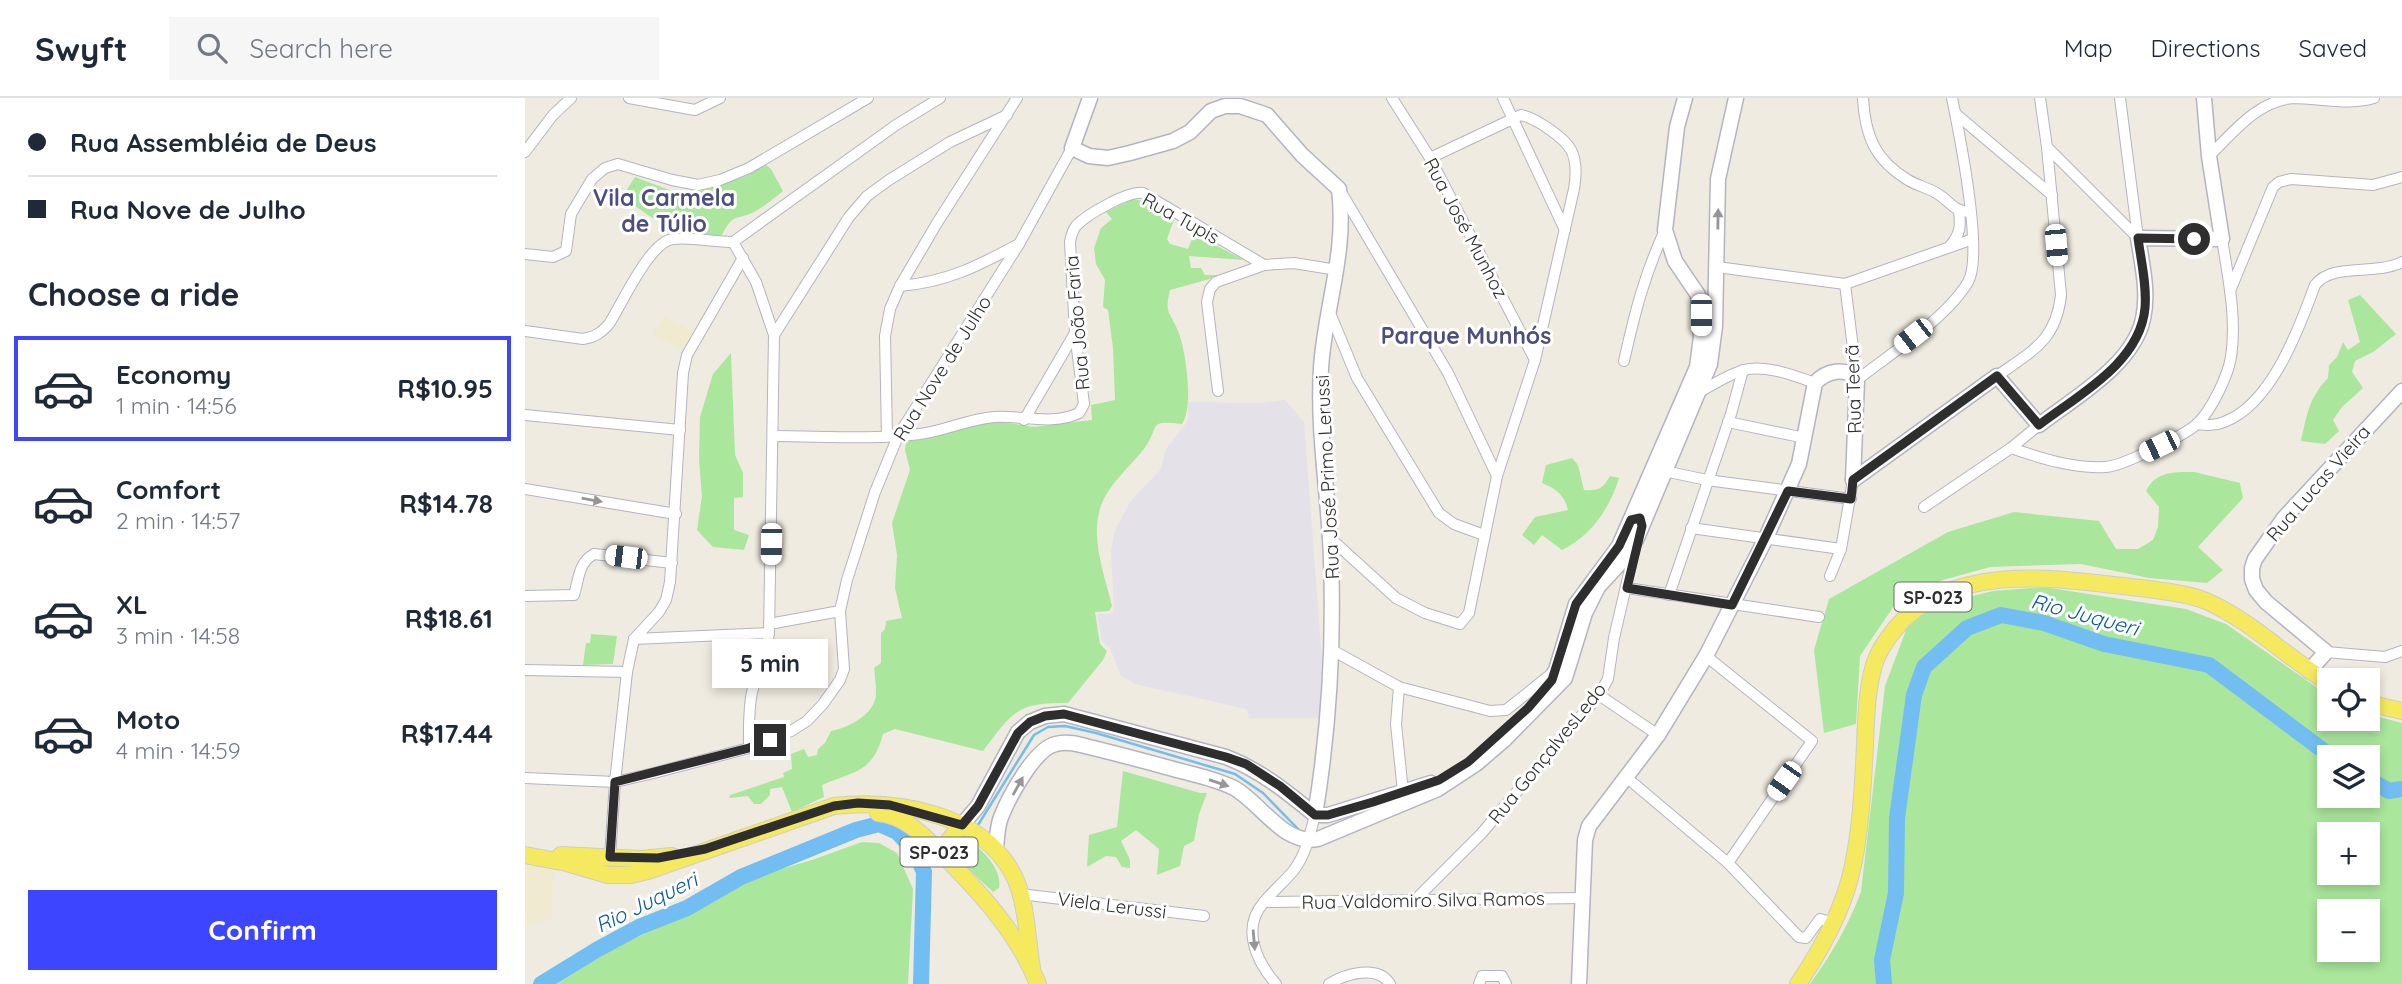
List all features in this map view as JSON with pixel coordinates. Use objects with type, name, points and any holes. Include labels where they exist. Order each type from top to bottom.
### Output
[{"type":"main road","name":"SP-023","points":[[1798,984],[1820,952],[1845,893],[1853,866],[1861,807],[1869,688],[1874,663],[1884,642],[1922,602],[1943,592],[1979,582],[2035,579],[2089,582],[2169,593],[2203,600],[2227,612],[2317,676]]},
{"type":"main road","points":[[2380,706],[2402,711]]},
{"type":"main road","name":"SP-023","points":[[525,854],[608,875],[631,875],[834,806],[858,803],[890,805],[962,825],[996,850],[1014,876],[1020,894],[1032,968],[1038,984]]},
{"type":"main road","name":"SP-023","points":[[803,816],[863,812],[886,814],[903,820],[922,834],[984,898],[1032,968]]},
{"type":"main road","name":"SP-023","points":[[946,859],[949,840],[962,825]]},
{"type":"main road","name":"SP-023","points":[[525,854],[658,858],[705,849]]},
{"type":"main road","points":[[566,863],[599,861],[610,857]]},
{"type":"main road","points":[[984,898],[1000,902],[1020,894]]},
{"type":"street","points":[[525,152],[553,115],[571,98]]},
{"type":"street","points":[[629,98],[695,110],[720,98]]},
{"type":"street","points":[[525,254],[554,257],[566,251],[571,214],[592,179],[605,168],[618,164],[698,185],[720,180],[749,168],[868,98]]},
{"type":"street","points":[[525,331],[583,339],[601,334],[652,252],[662,242],[673,239],[733,243],[887,131],[940,98]]},
{"type":"street","points":[[893,436],[885,336],[886,323],[899,286],[1017,98]]},
{"type":"street","points":[[1090,98],[1072,148],[1089,156],[1108,158],[1173,141],[1190,132],[1211,111],[1225,106],[1240,106],[1267,115],[1339,189],[1448,373],[1497,476]]},
{"type":"street","name":"Rua José Munhoz","points":[[1392,98],[1430,158],[1535,360]]},
{"type":"street","points":[[1503,98],[1565,230]]},
{"type":"street","points":[[1624,361],[1641,288],[1665,230],[1677,127],[1685,98]]},
{"type":"street","points":[[1633,534],[1664,471],[1710,364],[1715,326],[1719,179],[1735,98]]},
{"type":"street","points":[[1863,98],[1864,121],[1871,142],[1885,162],[1908,180],[1939,194],[1959,211],[1971,212]]},
{"type":"street","points":[[1579,984],[1585,840],[1589,826],[1658,735],[1706,656],[1765,540],[1799,464],[1815,383],[1821,377],[1843,371],[1852,374],[1857,380],[1950,307],[1970,281],[1974,268],[1971,212],[1952,98]]},
{"type":"street","points":[[1853,480],[2033,350],[2049,335],[2057,319],[2061,295],[2040,98]]},
{"type":"street","points":[[1924,507],[2011,448],[2111,370],[2129,351],[2137,336],[2145,306],[2120,98]]},
{"type":"street","points":[[2011,448],[2046,460],[2107,467],[2122,463],[2197,424],[2218,392],[2231,358],[2232,323],[2209,156],[2204,98]]},
{"type":"street","points":[[2209,156],[2256,112],[2268,105],[2294,98],[2369,99]]},
{"type":"street","points":[[1955,114],[2052,195]]},
{"type":"street","points":[[774,335],[849,217],[867,196],[950,142],[1007,115]]},
{"type":"street","points":[[1330,538],[1396,598],[1426,613],[1460,624],[1469,612],[1497,476],[1535,360],[1576,178],[1570,148],[1534,118],[1521,115],[1430,158]]},
{"type":"street","name":"Rua Nove de Julho","points":[[525,778],[615,782],[749,748],[791,732],[807,722],[824,704],[840,680],[844,668],[840,611],[847,580],[893,436],[1019,244],[1072,148]]},
{"type":"street","points":[[2047,148],[2138,238],[2222,239]]},
{"type":"street","points":[[2229,292],[2273,187],[2279,182],[2291,178],[2373,185],[2402,177]]},
{"type":"street","name":"Rua José Primo Lerussi","points":[[1276,984],[1256,956],[1252,937],[1255,919],[1263,902],[1294,869],[1309,841],[1323,755],[1332,650],[1330,538],[1321,428],[1321,369],[1342,239],[1339,189]]},
{"type":"street","name":"Rua Tupis","points":[[1070,243],[1076,226],[1091,215],[1136,192],[1143,193],[1264,265]]},
{"type":"street","points":[[1950,247],[1958,237],[1961,227],[1959,211]]},
{"type":"street","points":[[996,850],[1001,817],[1033,760],[1045,748],[1056,744],[1071,743],[1232,787],[1293,836],[1309,841],[1438,789],[1504,740],[1539,707],[1562,671],[1584,613],[1598,587],[1621,562],[1697,367],[1701,315],[1698,295],[1675,261],[1665,230]]},
{"type":"street","points":[[1688,283],[1700,280],[1717,267],[1845,284],[1973,239]]},
{"type":"street","points":[[733,243],[756,282],[774,335],[769,629],[766,652],[749,710],[749,748]]},
{"type":"street","name":"Rua João Faria","points":[[1024,420],[1073,416],[1083,410],[1070,243]]},
{"type":"street","points":[[899,286],[929,284],[950,278],[1019,244]]},
{"type":"street","points":[[610,857],[627,672],[634,639],[659,612],[666,600],[672,563],[683,373],[687,355],[743,258]]},
{"type":"street","points":[[1218,391],[1207,295],[1216,282],[1264,265],[1294,262],[1337,270]]},
{"type":"street","points":[[2197,424],[2214,425],[2225,422],[2256,400],[2275,374],[2320,278],[2330,273],[2373,270],[2402,262]]},
{"type":"street","name":"Rua Teerã","points":[[1830,576],[1841,549],[1853,480],[1857,380],[1845,284]]},
{"type":"street","points":[[1330,311],[1357,378],[1439,513],[1454,524],[1484,535]]},
{"type":"street","points":[[774,436],[893,436],[922,434],[997,416],[1024,420],[1075,333]]},
{"type":"street","points":[[1699,392],[1743,370],[1766,370],[1815,383]]},
{"type":"street","points":[[1669,595],[1743,370]]},
{"type":"street","points":[[1997,376],[2039,425]]},
{"type":"street","name":"Rua Lucas Vieira","points":[[2326,652],[2256,590],[2252,568],[2255,559],[2284,518],[2402,391]]},
{"type":"street","points":[[525,415],[680,430]]},
{"type":"street","points":[[1728,422],[1805,438]]},
{"type":"street","points":[[1664,471],[1707,480],[1851,499]]},
{"type":"street","points":[[525,489],[676,514]]},
{"type":"street","points":[[1691,528],[1841,549]]},
{"type":"street","name":"Rua GonçalvesLedo","points":[[1415,900],[1481,834],[1599,695],[1608,680],[1614,638],[1627,588],[1633,534]]},
{"type":"street","points":[[525,596],[574,595],[581,565],[594,554],[672,563]]},
{"type":"street","points":[[1627,588],[1819,617]]},
{"type":"street","points":[[634,639],[769,629],[840,611]]},
{"type":"street","points":[[1332,650],[1399,687],[1498,711],[1506,710],[1562,671]]},
{"type":"street","points":[[2309,671],[2326,652],[2385,657],[2402,652]]},
{"type":"street","points":[[1706,656],[1812,741],[1728,863]]},
{"type":"street","points":[[525,670],[627,672]]},
{"type":"street","points":[[962,825],[978,806],[1018,733],[1030,722],[1056,714],[1236,760],[1280,786],[1315,815],[1328,815],[1439,780],[1468,762],[1528,708],[1562,671]]},
{"type":"street","points":[[1399,687],[1396,724],[1403,792]]},
{"type":"street","points":[[1599,695],[1658,735]]},
{"type":"street","points":[[1626,777],[1728,863],[1799,937],[1806,938],[1820,919],[1832,922]]},
{"type":"street","name":"Viela Lerussi","points":[[1020,894],[1204,916]]},
{"type":"street","name":"Rua Valdomiro Silva Ramos","points":[[1263,902],[1582,898]]},
{"type":"street","points":[[1329,984],[1342,976],[1365,973],[1381,975],[1388,979],[1390,984]]},
{"type":"street","points":[[1479,984],[1482,976],[1502,976],[1506,984]]},
{"type":"shaded area","points":[[664,316],[693,332],[683,351],[653,335]]},
{"type":"shaded area","points":[[1285,400],[1304,422],[1323,674],[1322,718],[1249,718],[1247,709],[1135,684],[1121,676],[1110,648],[1102,641],[1097,614],[1112,614],[1114,607],[1111,551],[1115,530],[1130,502],[1161,469],[1166,449],[1188,421],[1188,402],[1260,403]]},
{"type":"shaded area","points":[[525,864],[550,866],[553,872],[552,918],[525,926]]},
{"type":"green space","points":[[764,163],[771,169],[783,191],[758,210],[732,220],[722,235],[708,237],[682,233],[657,221],[622,197],[635,177],[685,196],[746,176]]},
{"type":"green space","points":[[1133,199],[1149,202],[1175,217],[1167,239],[1170,244],[1188,249],[1194,234],[1244,260],[1189,256],[1191,268],[1201,268],[1205,275],[1224,275],[1170,290],[1168,308],[1184,351],[1188,405],[1182,424],[1163,423],[1156,426],[1144,449],[1114,483],[1100,508],[1097,536],[1101,565],[1112,606],[1109,611],[1095,612],[1100,644],[1107,651],[1103,660],[1068,703],[1037,705],[1017,712],[983,751],[895,729],[883,734],[879,747],[868,764],[822,785],[824,797],[792,812],[782,787],[770,789],[770,795],[761,804],[754,804],[748,796],[729,798],[730,795],[784,777],[783,773],[792,769],[791,754],[804,749],[808,757],[817,755],[818,749],[825,743],[831,731],[861,718],[875,700],[874,668],[881,663],[881,633],[885,629],[886,621],[902,618],[895,588],[897,555],[892,523],[910,470],[905,450],[906,442],[938,436],[961,424],[996,421],[1034,427],[1092,420],[1091,405],[1115,400],[1113,348],[1108,310],[1103,307],[1105,280],[1096,264],[1094,248],[1101,228],[1112,219],[1106,212]]},
{"type":"green space","points":[[2360,295],[2396,334],[2373,352],[2355,361],[2352,372],[2363,388],[2342,407],[2333,420],[2339,431],[2325,444],[2301,441],[2310,407],[2328,378],[2329,365],[2337,357],[2343,342],[2348,350],[2360,342],[2348,300]]},
{"type":"green space","points":[[731,353],[735,455],[743,473],[743,497],[734,498],[734,530],[749,535],[744,550],[713,547],[697,530],[702,496],[700,417],[713,374]]},
{"type":"green space","points":[[1572,458],[1578,465],[1584,490],[1600,488],[1610,476],[1619,478],[1615,489],[1598,520],[1572,544],[1562,550],[1542,535],[1534,545],[1522,535],[1535,517],[1568,510],[1559,493],[1542,483],[1546,465]]},
{"type":"green space","points":[[2194,472],[2240,483],[2243,498],[2198,547],[2223,570],[2207,583],[2149,578],[2081,564],[1990,567],[1943,580],[1898,600],[1860,656],[1856,724],[1824,733],[1814,650],[1829,599],[1948,532],[2014,512],[2099,521],[2116,549],[2138,549],[2153,540],[2158,527],[2159,507],[2146,491],[2150,484],[2166,474]]},
{"type":"green space","points":[[2043,587],[2186,609],[2226,624],[2317,688],[2317,731],[2380,731],[2380,717],[2402,723],[2402,984],[1810,984],[1839,940],[1861,892],[1885,686],[1908,625],[1935,605],[1993,591]]},
{"type":"green space","points":[[591,634],[617,636],[613,664],[583,665],[586,643],[590,643]]},
{"type":"green space","points":[[1123,771],[1207,793],[1199,814],[1194,841],[1184,846],[1180,866],[1157,875],[1159,849],[1136,830],[1121,841],[1130,860],[1130,868],[1122,867],[1116,857],[1106,856],[1087,867],[1089,835],[1117,827]]},
{"type":"green space","points":[[957,839],[972,844],[987,856],[997,872],[999,888],[993,892],[950,852]]},
{"type":"green space","points":[[862,842],[879,843],[897,853],[913,889],[908,984],[557,984],[616,946],[689,914],[729,891],[774,871]]},
{"type":"waterway","name":"Rio Juqueri","points":[[1884,984],[1882,960],[1896,893],[1897,818],[1914,695],[1924,667],[1967,628],[2001,615],[2044,623],[2104,644],[2209,665],[2317,746]]},
{"type":"waterway","points":[[978,825],[1034,735],[1048,727],[1065,726],[1235,774],[1263,793],[1300,831]]},
{"type":"waterway","name":"Rio Juqueri","points":[[2380,786],[2389,791],[2402,789]]},
{"type":"waterway","name":"Rio Juqueri","points":[[541,984],[639,927],[687,908],[741,877],[856,830],[879,824],[897,832],[914,850],[924,872],[921,984]]},
{"type":"district","name":"Vila Carmela de Túlio","points":[[664,210]]},
{"type":"district","name":"Parque Munhós","points":[[1466,335]]},
{"type":"route","points":[[770,740],[749,748],[615,782],[610,857],[658,858],[705,849],[834,806],[858,803],[890,805],[962,825],[978,806],[1018,733],[1030,722],[1056,714],[1246,764],[1280,786],[1315,815],[1328,815],[1350,809],[1435,782],[1468,762],[1546,689],[1556,670],[1576,604],[1619,546],[1635,517],[1641,519],[1642,526],[1627,588],[1732,605],[1788,491],[1851,499],[1853,480],[1997,376],[2039,425],[2111,370],[2129,351],[2137,336],[2145,306],[2138,238],[2194,239]]}]
